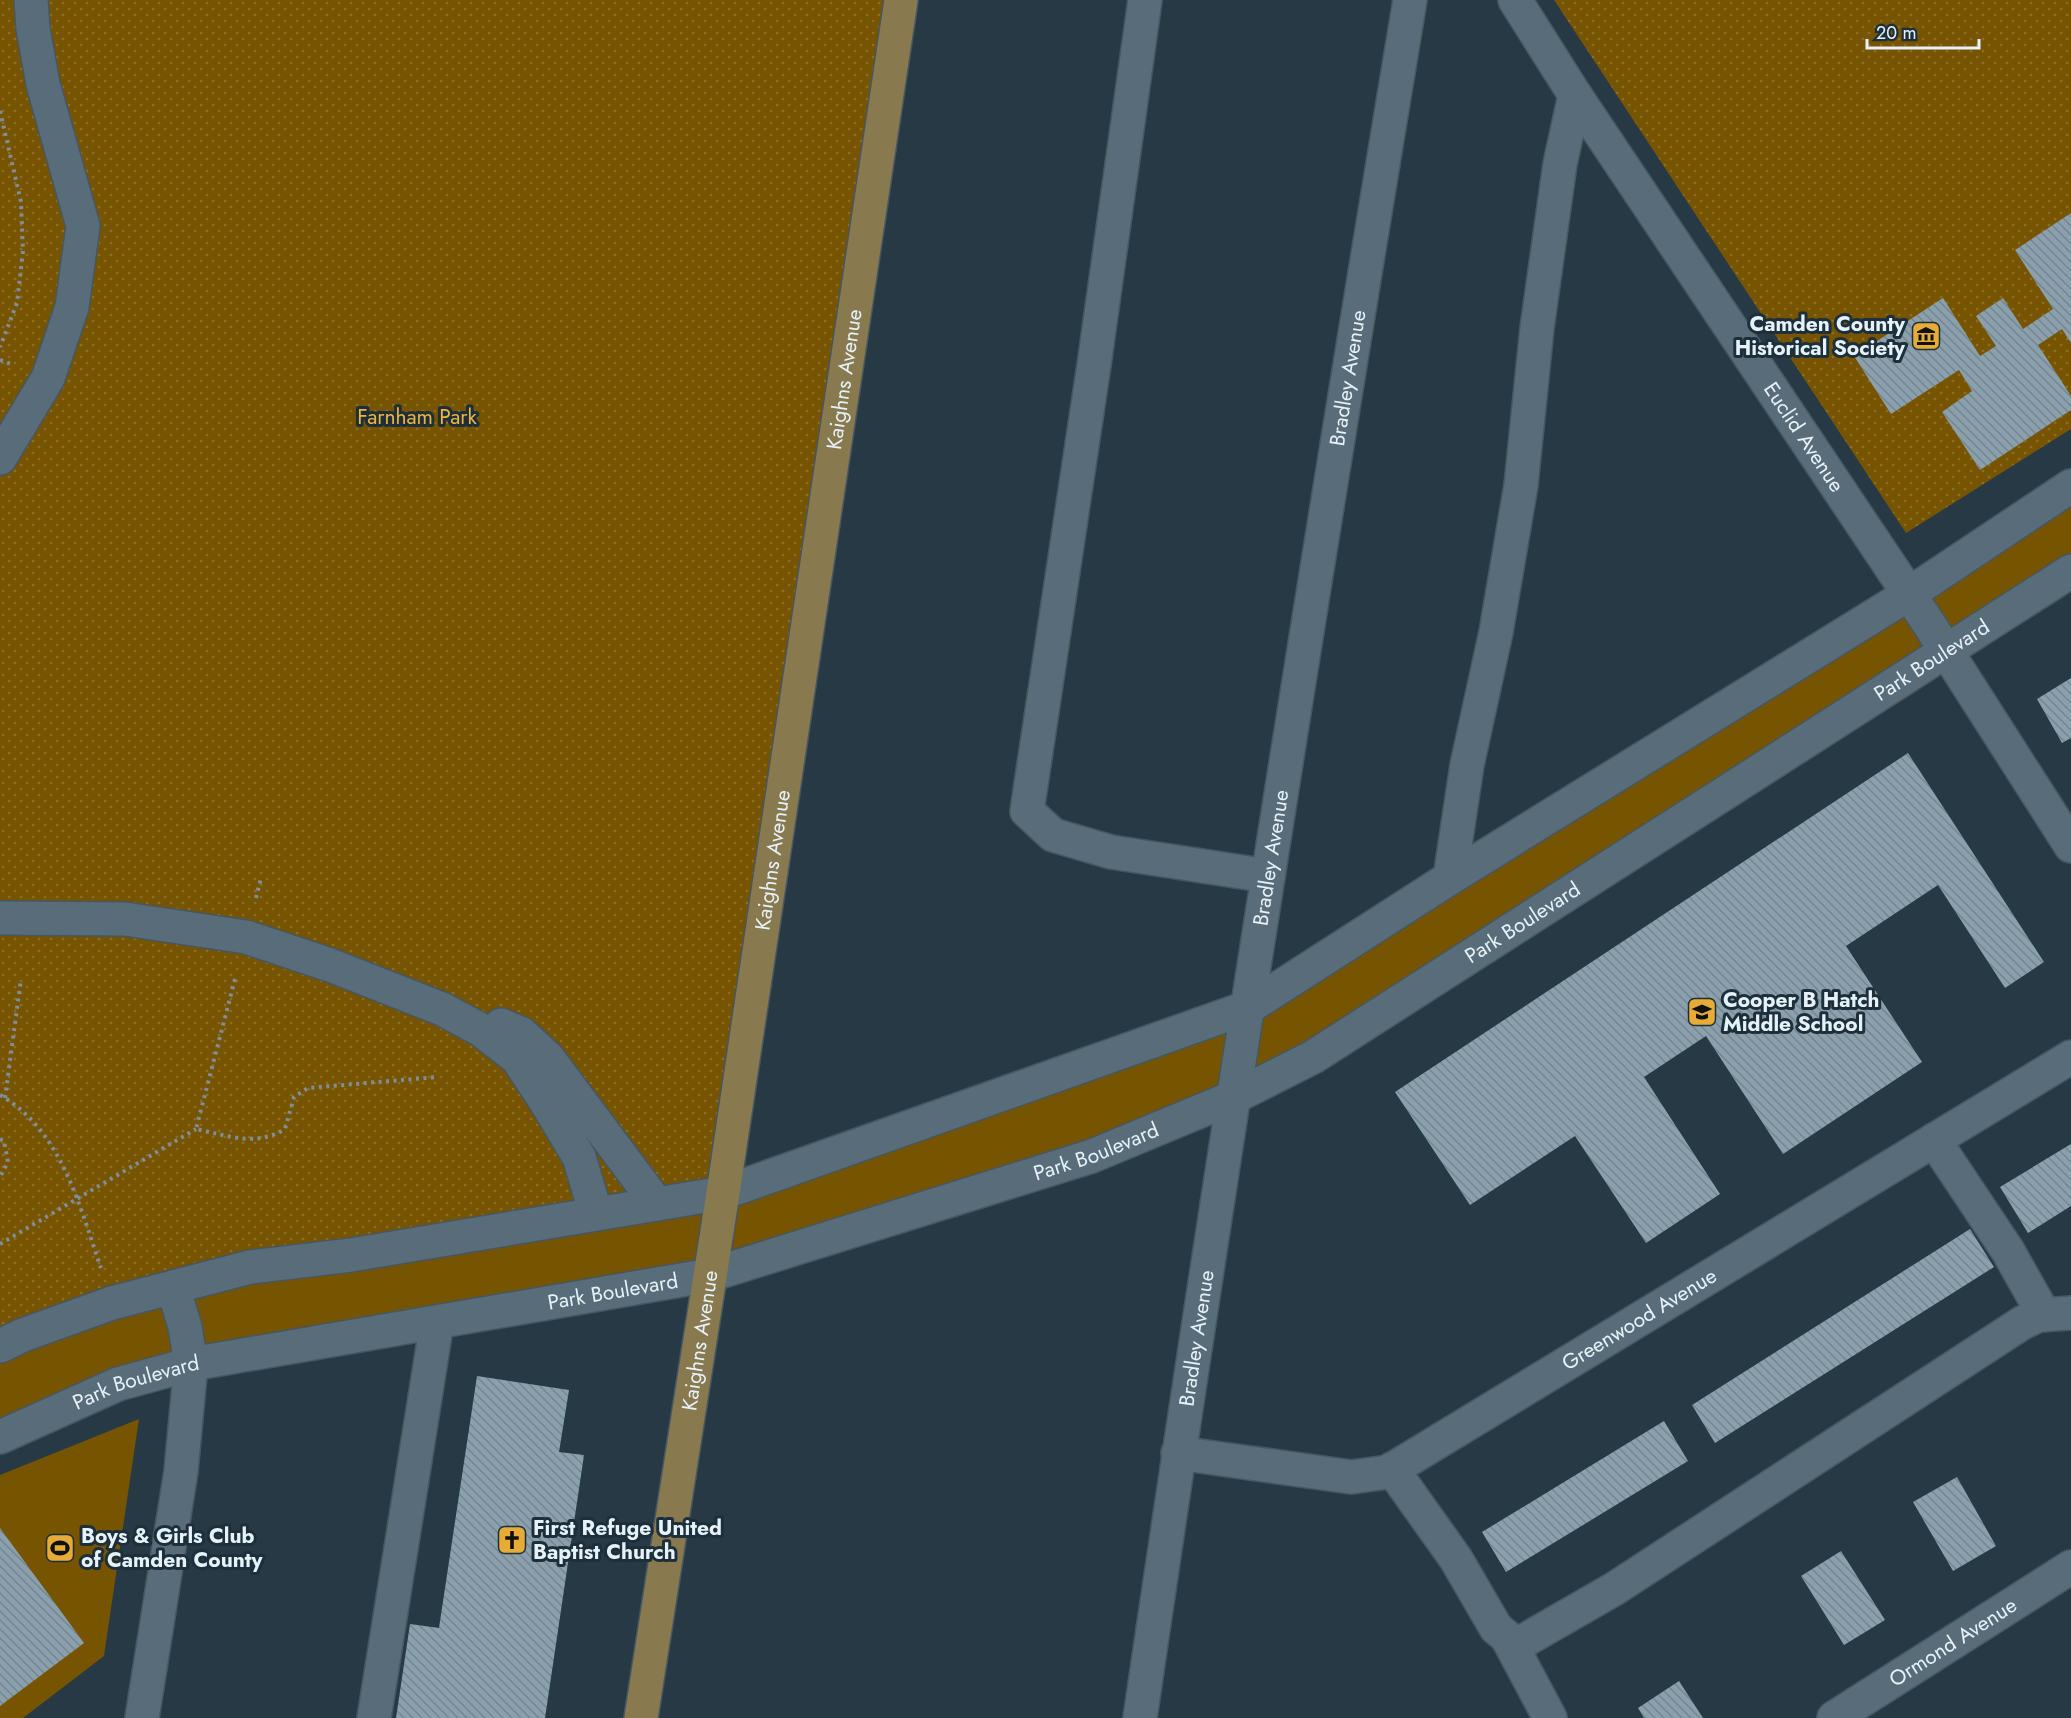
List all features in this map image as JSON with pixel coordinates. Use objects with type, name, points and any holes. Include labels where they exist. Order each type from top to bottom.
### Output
[{"type":"main road","name":"Kaighns Avenue","points":[[641,1718],[723,1193],[901,0]]},
{"type":"street","points":[[0,458],[48,378],[72,307],[83,226],[43,84],[33,29],[31,0]]},
{"type":"street","points":[[1145,0],[1094,365],[1027,812],[1053,835],[1110,852],[1268,876]]},
{"type":"street","name":"Bradley Avenue","points":[[1140,1718],[1178,1453],[1323,524],[1410,0]]},
{"type":"street","name":"Euclid Avenue","points":[[1515,0],[1575,95],[1947,651],[2069,838]]},
{"type":"street","points":[[1450,878],[1467,765],[1496,632],[1521,485],[1537,328],[1560,164],[1575,95]]},
{"type":"street","points":[[0,1346],[23,1335],[112,1303],[250,1267],[351,1255],[723,1193],[1249,1007],[1450,878],[1909,594],[2071,486]]},
{"type":"street","name":"Park Boulevard","points":[[0,1437],[118,1384],[191,1364],[710,1275],[1092,1156],[1234,1097],[1313,1057],[2071,571]]},
{"type":"street","points":[[0,918],[125,919],[246,937],[330,965],[442,1008],[481,1030],[517,1058],[579,1157],[596,1214]]},
{"type":"street","points":[[442,1008],[478,1016],[522,1034],[548,1058],[657,1204]]},
{"type":"street","name":"Greenwood Avenue","points":[[1178,1453],[1351,1477],[1388,1472],[2071,1057]]},
{"type":"street","points":[[1934,1140],[2008,1251],[2058,1314]]},
{"type":"street","points":[[142,1718],[181,1471],[191,1364],[185,1327],[173,1287]]},
{"type":"street","points":[[1392,1469],[1456,1559],[1496,1628],[1514,1643],[1522,1642],[1614,1589],[2022,1323],[2039,1315],[2058,1314]]},
{"type":"street","points":[[374,1718],[437,1322]]},
{"type":"street","name":"Ormond Avenue","points":[[1834,1718],[2071,1567]]},
{"type":"street","points":[[1508,1639],[1550,1718]]},
{"type":"path","points":[[0,111],[21,202],[23,251],[17,303],[0,346]]},
{"type":"path","points":[[256,898],[261,878]]},
{"type":"path","points":[[5,1098],[21,979]]},
{"type":"path","points":[[196,1129],[235,980]]},
{"type":"path","points":[[0,1244],[196,1129],[248,1140],[272,1137],[285,1129],[294,1097],[308,1088],[436,1077]]},
{"type":"path","points":[[0,1095],[21,1108],[39,1127],[65,1167],[102,1271]]},
{"type":"path","points":[[0,1139],[4,1141],[8,1162],[0,1177]]},
{"type":"green space","name":"Farnham Park","points":[[0,0],[901,0],[723,1193],[351,1255],[0,1346]]},
{"type":"green space","points":[[1554,0],[2071,0],[2071,429],[1906,533]]},
{"type":"green space","points":[[2071,486],[2071,571],[1234,1097],[749,1263],[191,1364],[0,1437],[0,1346],[112,1303],[723,1193],[1249,1007]]},
{"type":"green space","name":"Boys & Girls Club of Camden County","points":[[139,1419],[104,1656],[23,1718],[0,1718],[0,1475]]},
{"type":"building","name":"Camden County Historical Society","points":[[2071,213],[2071,343],[2062,329],[2038,345],[2071,396],[2071,410],[1980,470],[1942,412],[1972,391],[1959,370],[1891,414],[1854,356],[1943,298],[1980,356],[1996,346],[1976,316],[2003,298],[2023,329],[2053,309],[2015,250]]},
{"type":"building","points":[[2071,678],[2071,738],[2062,743],[2037,699]]},
{"type":"building","name":"Cooper B Hatch Middle School","points":[[1908,753],[2044,962],[2005,988],[1938,885],[1846,946],[1922,1062],[1783,1154],[1706,1036],[1644,1077],[1720,1194],[1646,1243],[1575,1136],[1470,1205],[1395,1092]]},
{"type":"building","points":[[2071,1144],[2071,1206],[2028,1233],[2000,1187]]},
{"type":"building","points":[[1970,1229],[1994,1267],[1715,1443],[1692,1405]]},
{"type":"building","name":"First Refuge United Baptist Church","points":[[477,1376],[569,1390],[559,1452],[584,1455],[545,1718],[396,1718],[410,1624],[439,1628]]},
{"type":"building","points":[[1664,1421],[1688,1461],[1506,1572],[1482,1532]]},
{"type":"building","points":[[1957,1477],[1996,1546],[1953,1571],[1913,1502]]},
{"type":"building","points":[[0,1528],[84,1643],[0,1706]]},
{"type":"building","points":[[1841,1551],[1885,1620],[1844,1645],[1801,1576]]},
{"type":"building","points":[[1679,1681],[1703,1718],[1644,1718],[1638,1708]]},
{"type":"place","name":"Camden County Historical Society","points":[[1926,336]]},
{"type":"place","name":"Cooper B Hatch Middle School","points":[[1702,1012]]},
{"type":"place","name":"First Refuge United Baptist Church","points":[[512,1540]]},
{"type":"place","name":"Boys & Girls Club of Camden County","points":[[60,1548]]}]
